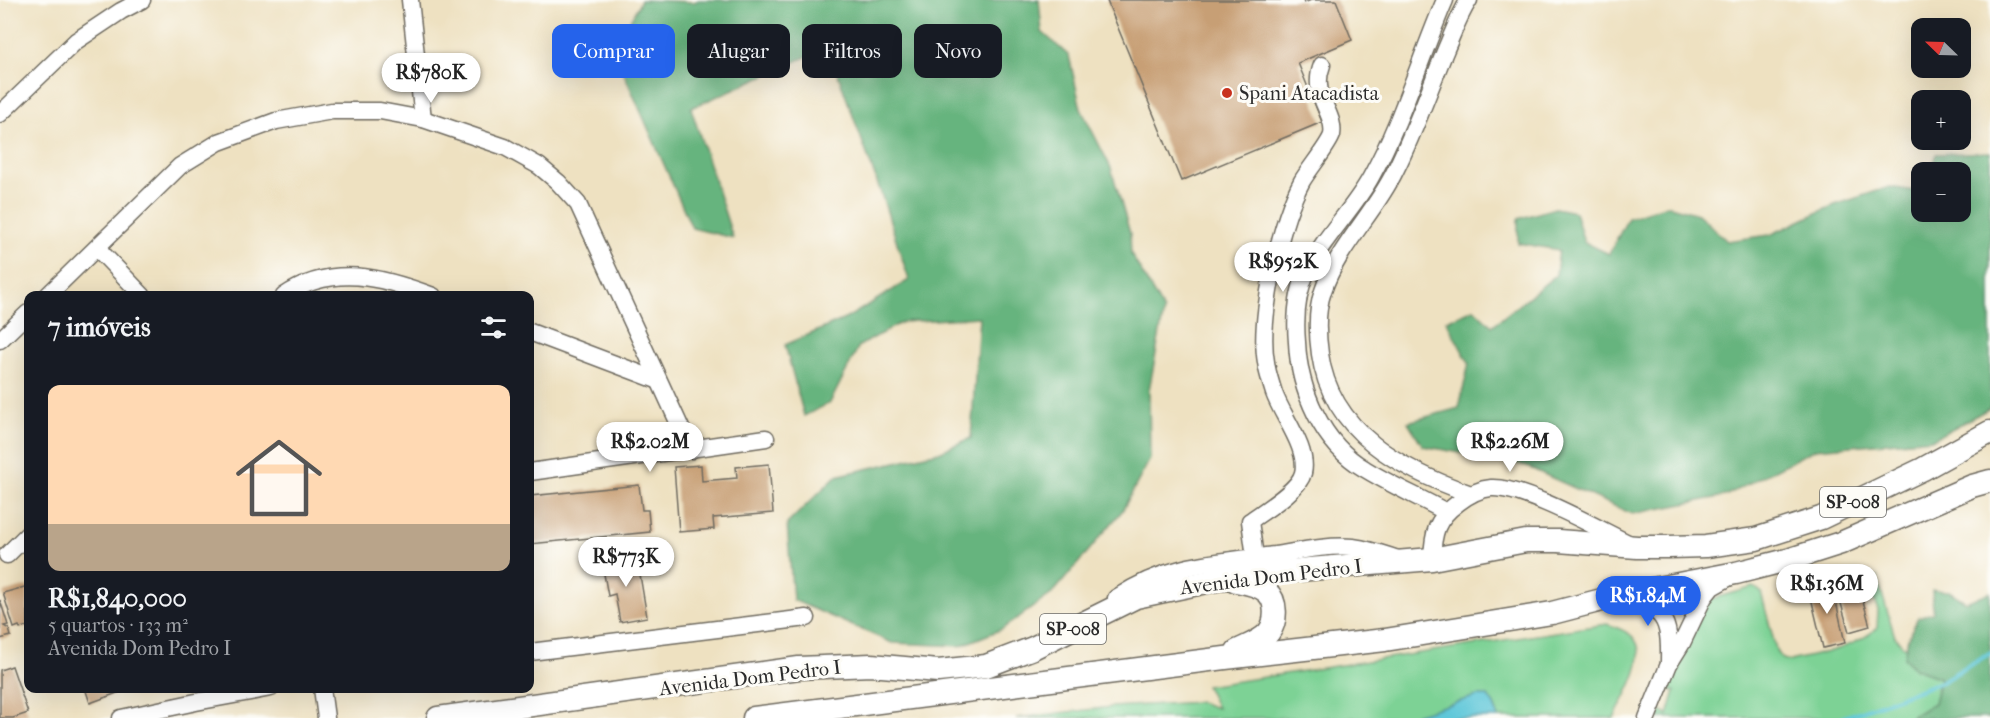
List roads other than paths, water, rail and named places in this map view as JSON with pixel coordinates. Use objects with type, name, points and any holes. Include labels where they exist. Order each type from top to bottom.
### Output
[{"type":"main road","name":"Avenida Dom Pedro I","points":[[446,717],[800,668],[871,665],[938,670],[986,666],[1066,633],[1136,597],[1226,578],[1432,559],[1526,541],[1637,547],[1706,546],[1756,538],[1821,518],[1923,469],[1990,432]]},
{"type":"main road","name":"Avenida Dom Pedro I","points":[[754,718],[1385,640],[1552,613],[1621,595],[1736,573],[1791,559],[1841,543],[1972,486],[1990,481]]},
{"type":"main road","points":[[1225,658],[1261,639],[1270,631],[1275,616],[1274,604],[1267,592],[1253,584],[1226,578]]},
{"type":"street","points":[[0,114],[76,41],[142,0]]},
{"type":"street","points":[[410,0],[423,119]]},
{"type":"street","points":[[1446,512],[1364,468],[1343,451],[1322,426],[1307,396],[1298,361],[1296,324],[1300,292],[1306,273],[1324,240],[1370,179],[1387,146],[1446,0],[1465,6],[1406,150],[1390,181],[1335,264],[1323,291],[1318,312],[1318,338],[1322,370],[1339,408],[1361,435],[1382,452],[1449,486],[1471,494]]},
{"type":"street","points":[[1255,557],[1250,521],[1296,486],[1303,476],[1305,464],[1301,450],[1274,394],[1266,362],[1264,333],[1273,272],[1293,200],[1332,133],[1332,124],[1319,91],[1318,76],[1322,65]]},
{"type":"street","points":[[52,291],[180,166],[219,142],[276,121],[332,111],[380,111],[423,119],[505,147],[539,166],[578,204],[691,450]]},
{"type":"street","points":[[97,248],[138,291]]},
{"type":"street","points":[[291,291],[327,277],[361,275],[406,285],[421,291]]},
{"type":"street","points":[[0,340],[24,317]]},
{"type":"street","points":[[534,334],[657,380]]},
{"type":"street","points":[[534,471],[766,438]]},
{"type":"street","points":[[1432,559],[1432,539],[1437,525],[1446,512],[1471,494],[1490,488],[1511,490],[1536,500],[1637,547]]},
{"type":"street","points":[[3,556],[24,538]]},
{"type":"street","points":[[1066,633],[1134,586],[1159,574],[1190,565],[1325,548],[1352,547],[1407,562]]},
{"type":"street","points":[[3,556],[24,552]]},
{"type":"street","points":[[1647,718],[1669,664],[1704,597],[1712,587],[1736,573]]},
{"type":"street","points":[[1621,595],[1655,609],[1665,620],[1669,632],[1669,664]]},
{"type":"street","points":[[534,652],[807,618]]},
{"type":"street","points":[[121,718],[245,693]]},
{"type":"street","points":[[323,693],[326,718]]},
{"type":"water","points":[[1477,696],[1488,696],[1499,718],[1411,718],[1411,716]]},
{"type":"waterway","points":[[1842,718],[1941,682],[1990,653]]},
{"type":"place","name":"Spani Atacadista","points":[[1227,93]]}]
